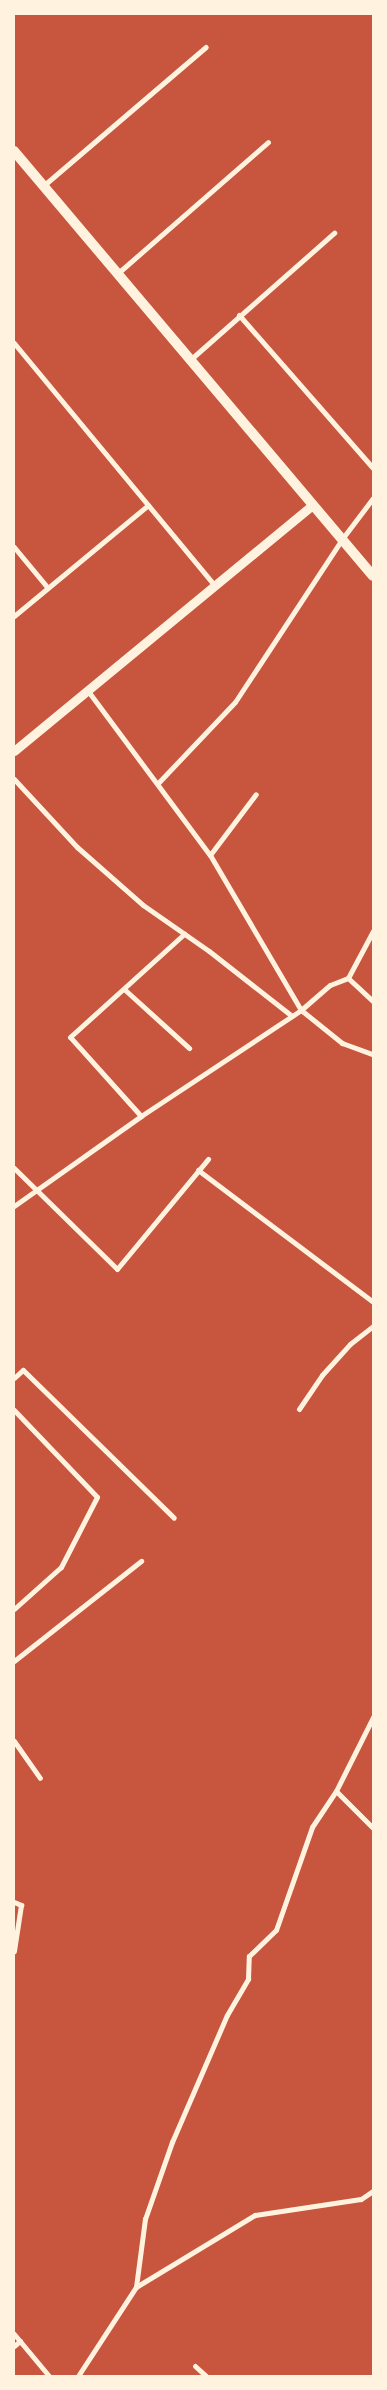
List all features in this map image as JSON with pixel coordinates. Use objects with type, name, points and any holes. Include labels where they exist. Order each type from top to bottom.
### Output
[{"type":"main road","points":[[14,151],[117,274],[191,358],[312,506],[342,538],[373,576]]},
{"type":"street","points":[[43,186],[206,47]]},
{"type":"street","points":[[117,274],[268,142]]},
{"type":"street","points":[[191,358],[334,233]]},
{"type":"street","points":[[240,315],[373,468]]},
{"type":"street","points":[[14,343],[215,586]]},
{"type":"street","points":[[159,782],[235,702],[342,538],[373,498]]},
{"type":"street","points":[[14,616],[148,505]]},
{"type":"street","points":[[14,751],[312,506]]},
{"type":"street","points":[[14,547],[48,588]]},
{"type":"street","points":[[88,691],[159,782],[210,855],[301,1010],[342,1043],[373,1054]]},
{"type":"street","points":[[14,780],[77,847],[143,905],[292,1016]]},
{"type":"street","points":[[210,855],[256,794]]},
{"type":"street","points":[[14,1206],[141,1116],[301,1010],[330,984],[348,978],[373,931]]},
{"type":"street","points":[[141,1116],[70,1037],[184,934]]},
{"type":"street","points":[[348,978],[373,1000]]},
{"type":"street","points":[[124,989],[189,1048]]},
{"type":"street","points":[[14,1168],[117,1269],[208,1159]]},
{"type":"street","points":[[198,1170],[373,1302]]},
{"type":"street","points":[[299,1409],[322,1375],[350,1344],[373,1326]]},
{"type":"street","points":[[14,1379],[24,1370],[174,1518]]},
{"type":"street","points":[[14,1410],[97,1497],[61,1567],[14,1610]]},
{"type":"street","points":[[14,1661],[140,1561]]},
{"type":"street","points":[[78,2376],[136,2286],[145,2219],[172,2142],[227,2015],[248,1979],[249,1956],[276,1930],[312,1827],[336,1791],[373,1717]]},
{"type":"street","points":[[14,1741],[40,1778]]},
{"type":"street","points":[[336,1791],[373,1828]]},
{"type":"street","points":[[14,1902],[22,1905],[14,1951]]},
{"type":"street","points":[[136,2286],[254,2215],[360,2199],[373,2190]]},
{"type":"street","points":[[14,2334],[49,2376]]},
{"type":"street","points":[[14,2346],[20,2341]]},
{"type":"street","points":[[195,2366],[202,2375]]}]
